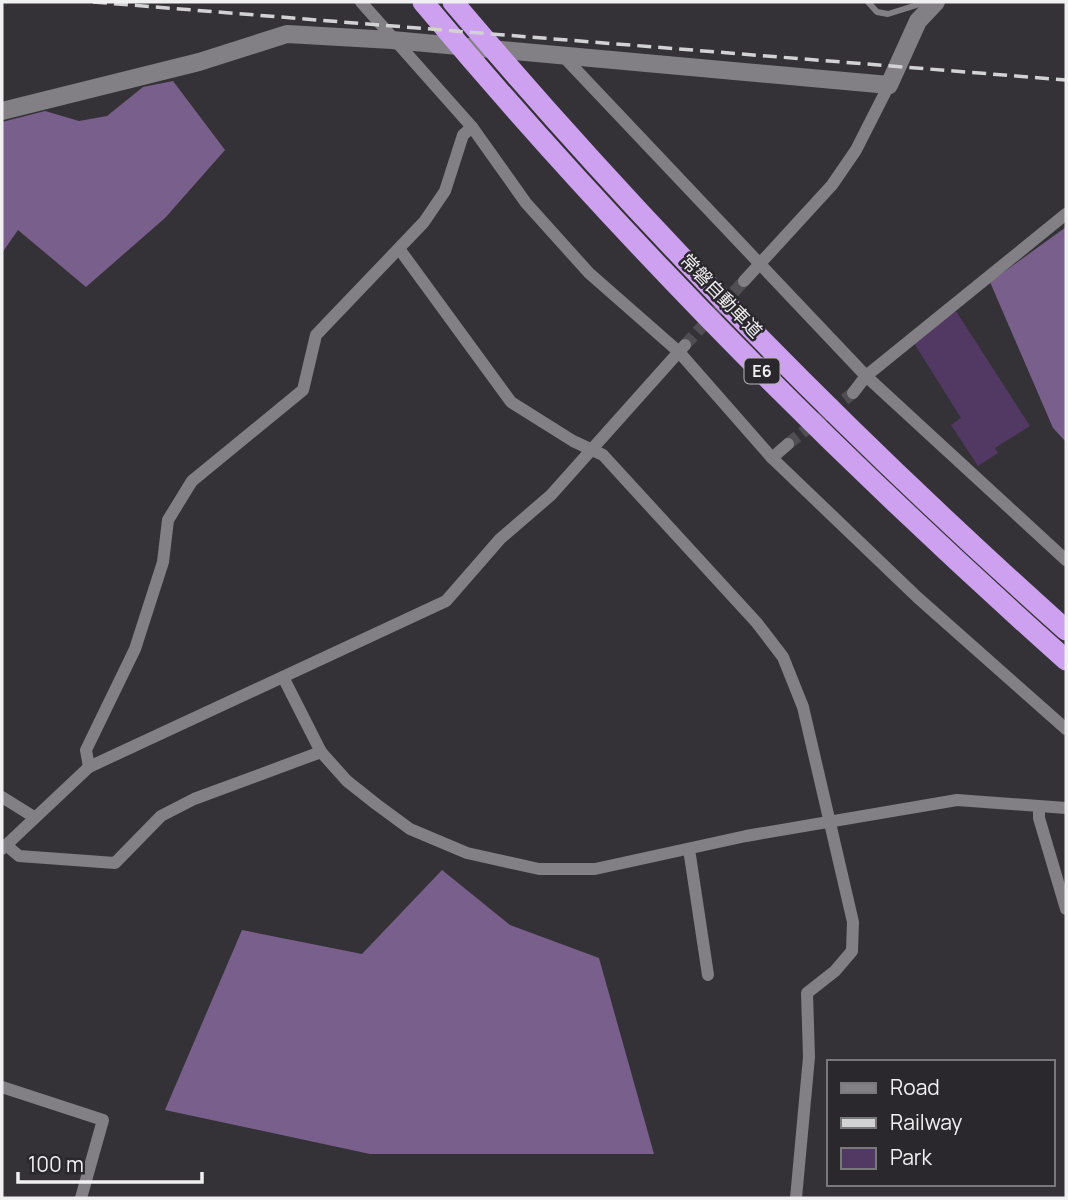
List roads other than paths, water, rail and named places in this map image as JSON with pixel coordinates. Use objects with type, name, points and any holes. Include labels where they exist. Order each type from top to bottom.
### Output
[{"type":"highway","name":"常磐自動車道","points":[[428,8],[476,64],[717,326],[899,506],[1066,660]]},
{"type":"highway","name":"常磐自動車道","points":[[459,9],[614,185],[818,397],[1066,630]]},
{"type":"street","points":[[361,2],[472,127],[526,203],[589,273],[682,348],[772,458],[917,597],[1066,729]]},
{"type":"street","points":[[744,281],[832,185],[856,150],[889,85],[912,31],[932,6]]},
{"type":"street","points":[[2,111],[199,62],[287,34],[392,40],[889,85]]},
{"type":"street","points":[[563,56],[866,376],[1066,560]]},
{"type":"street","points":[[89,767],[86,750],[139,638],[163,562],[168,520],[192,481],[303,390],[316,335],[400,250],[445,191],[463,135],[472,127]]},
{"type":"street","points":[[853,393],[866,376],[1066,214]]},
{"type":"street","points":[[400,250],[511,402],[573,441],[603,455],[757,623],[783,657],[803,707],[853,922],[852,951],[835,971],[807,993],[809,1057],[796,1198]]},
{"type":"street","points":[[321,752],[194,799],[161,816],[115,863],[19,856],[4,847],[89,767],[446,601],[500,539],[551,495],[682,348]]},
{"type":"street","points":[[772,458],[788,444]]},
{"type":"street","points":[[283,677],[321,752],[347,781],[410,829],[490,860],[539,869],[595,869],[828,822],[957,800],[1066,808]]},
{"type":"street","points":[[2,797],[34,817]]},
{"type":"street","points":[[1039,807],[1039,818],[1066,909]]},
{"type":"street","points":[[689,849],[708,975]]},
{"type":"street","points":[[2,1087],[103,1120],[80,1198]]},
{"type":"lane","points":[[869,2],[877,12],[888,14],[920,4],[932,6]]},
{"type":"tunnel","points":[[685,345],[744,281]]},
{"type":"tunnel","points":[[788,444],[853,393]]},
{"type":"railway","points":[[93,2],[1066,80]]}]
